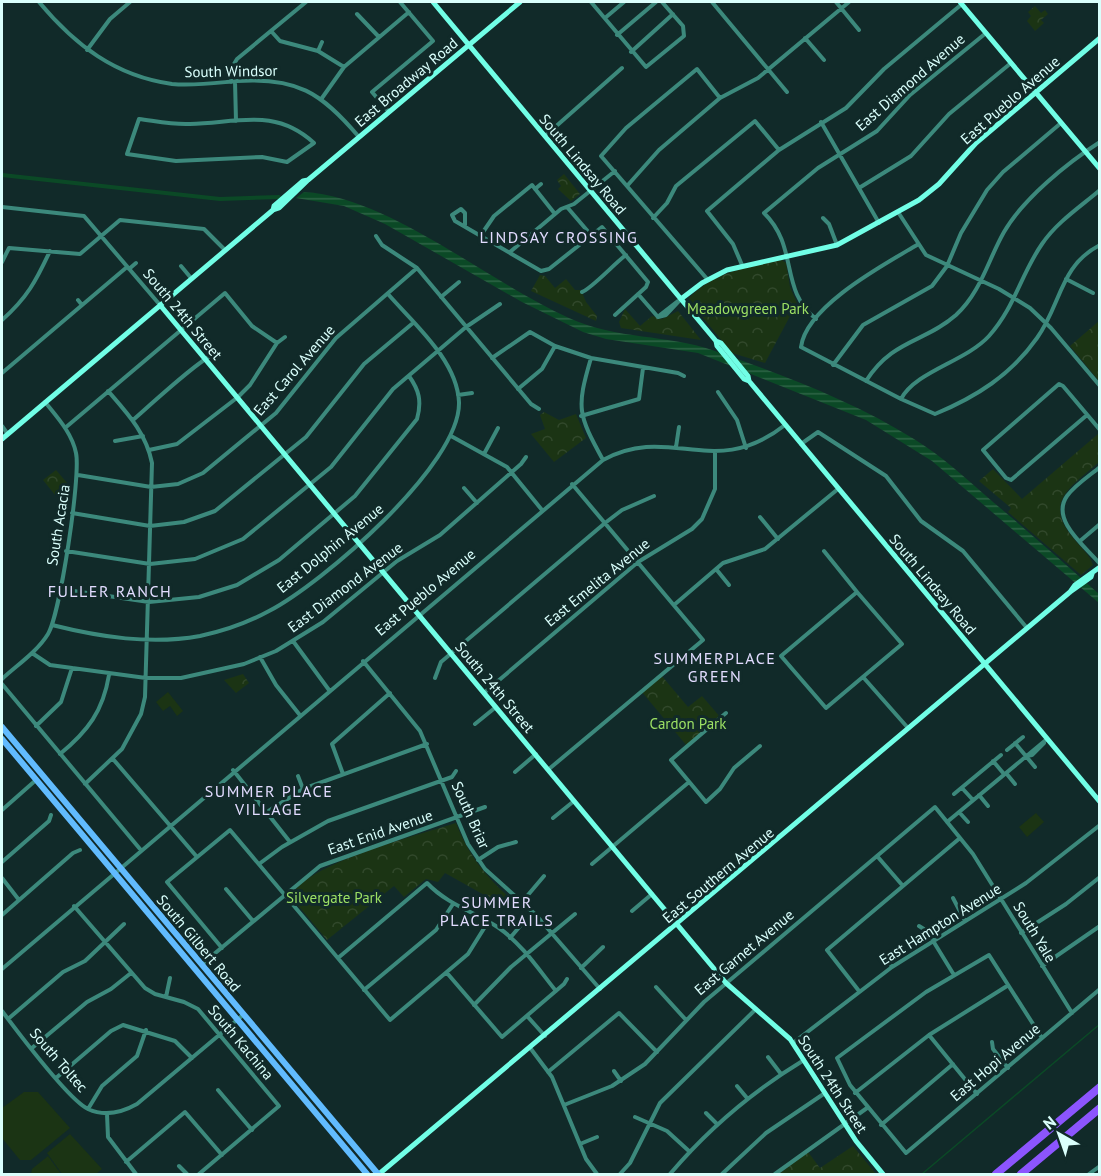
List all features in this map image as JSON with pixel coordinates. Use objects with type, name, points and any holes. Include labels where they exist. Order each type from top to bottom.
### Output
[{"type":"highway","points":[[996,1174],[1100,1087]]},
{"type":"highway","points":[[1021,1174],[1100,1108]]},
{"type":"main road","name":"South Lindsay Road","points":[[433,2],[716,341],[746,373],[749,381]]},
{"type":"main road","name":"East Broadway Road","points":[[273,210],[279,201],[292,190],[308,180],[520,2]]},
{"type":"main road","points":[[961,3],[1100,169]]},
{"type":"main road","name":"East Pueblo Avenue","points":[[681,299],[708,279],[742,265],[837,245],[898,212],[939,184],[976,143],[1100,38]]},
{"type":"main road","name":"East Broadway Road","points":[[2,439],[191,278],[287,201],[308,180]]},
{"type":"main road","name":"South 24th Street","points":[[160,305],[726,983],[774,1022],[793,1043],[845,1125],[883,1174]]},
{"type":"main road","name":"South Lindsay Road","points":[[716,341],[720,351],[749,381],[1100,802]]},
{"type":"main road","name":"East Southern Avenue","points":[[379,1174],[531,1049],[1100,566]]},
{"type":"main road","name":"South Gilbert Road","points":[[2,728],[117,869],[171,940],[379,1174]]},
{"type":"main road","name":"South Gilbert Road","points":[[2,739],[201,965],[311,1108],[367,1174]]},
{"type":"main road","points":[[171,940],[197,965],[201,965]]},
{"type":"main road","points":[[311,1108],[316,1102]]},
{"type":"street","name":"South Windsor","points":[[39,2],[67,34],[112,66],[149,80],[189,85],[279,81],[300,87],[322,98],[359,137]]},
{"type":"street","points":[[87,50],[110,19],[130,2]]},
{"type":"street","points":[[237,121],[231,69],[237,59],[306,2]]},
{"type":"street","points":[[389,112],[372,92],[433,41],[400,2]]},
{"type":"street","points":[[591,2],[631,52],[646,66],[684,36],[682,26],[662,2]]},
{"type":"street","points":[[605,18],[624,2]]},
{"type":"street","points":[[617,35],[656,2]]},
{"type":"street","points":[[712,2],[787,92]]},
{"type":"street","points":[[836,2],[859,30]]},
{"type":"street","points":[[627,186],[659,150],[720,98],[750,83],[769,70],[849,2]]},
{"type":"street","points":[[742,265],[733,244],[707,211],[779,150],[846,108],[884,69],[961,3]]},
{"type":"street","points":[[322,98],[344,67],[409,12]]},
{"type":"street","points":[[357,14],[379,37]]},
{"type":"street","points":[[631,52],[673,14]]},
{"type":"street","points":[[271,31],[280,41],[318,51],[344,67]]},
{"type":"street","name":"East Diamond Avenue","points":[[787,256],[778,229],[764,213],[818,168],[877,131],[910,95],[986,33]]},
{"type":"street","points":[[805,38],[824,60]]},
{"type":"street","points":[[318,51],[322,42]]},
{"type":"street","points":[[859,188],[911,156],[949,114],[1011,63]]},
{"type":"street","points":[[545,136],[622,68]]},
{"type":"street","points":[[708,279],[601,156],[626,128],[697,69],[720,98]]},
{"type":"street","points":[[139,118],[188,125],[237,121],[277,120],[295,128],[314,143],[287,162],[262,157],[176,161],[127,154],[139,118]]},
{"type":"street","points":[[653,218],[667,203],[676,186],[755,121],[779,150]]},
{"type":"street","points":[[821,122],[879,223]]},
{"type":"street","points":[[832,365],[863,325],[920,295],[932,286],[947,266],[961,233],[987,190],[1003,172],[1061,123]]},
{"type":"street","points":[[866,381],[876,365],[891,352],[955,316],[982,281],[1001,238],[1015,216],[1031,198],[1100,142]]},
{"type":"street","points":[[510,252],[555,214],[591,192],[615,171]]},
{"type":"street","points":[[481,235],[494,216],[533,187],[541,184]]},
{"type":"street","points":[[533,187],[555,214]]},
{"type":"street","points":[[901,399],[916,381],[952,364],[989,337],[1016,299],[1033,258],[1048,235],[1100,190]]},
{"type":"street","name":"South 24th Street","points":[[2,207],[84,216],[160,305]]},
{"type":"street","points":[[567,207],[591,235]]},
{"type":"street","points":[[898,212],[917,245],[926,255],[1016,299],[1047,323],[1100,386]]},
{"type":"street","points":[[823,218],[829,224],[837,245]]},
{"type":"street","points":[[2,262],[9,248],[80,254],[120,220],[204,229],[225,250]]},
{"type":"street","points":[[465,225],[545,271],[602,227],[648,284],[615,315]]},
{"type":"street","points":[[375,236],[382,245],[417,268],[518,389],[539,410]]},
{"type":"street","points":[[917,245],[862,277],[839,295],[816,319],[799,347],[933,414],[987,389],[1008,372],[1047,323],[1077,259],[1100,245]]},
{"type":"street","points":[[2,320],[22,302],[35,284],[50,251]]},
{"type":"street","points":[[582,292],[590,289],[597,279],[626,255]]},
{"type":"street","points":[[787,256],[798,302],[816,319]]},
{"type":"street","points":[[2,372],[136,263]]},
{"type":"street","points":[[181,266],[191,278]]},
{"type":"street","name":"East Carol Avenue","points":[[78,475],[151,487],[178,484],[203,473],[284,405],[336,338],[417,268]]},
{"type":"street","points":[[1066,279],[1093,293]]},
{"type":"street","points":[[441,297],[459,282]]},
{"type":"street","points":[[65,428],[225,293],[252,326],[277,343]]},
{"type":"street","points":[[388,294],[450,369],[458,395],[458,414],[451,436],[484,454],[511,473],[542,510]]},
{"type":"street","name":"East Pueblo Avenue","points":[[638,294],[658,317],[666,315],[681,299]]},
{"type":"street","points":[[78,300],[82,305]]},
{"type":"street","points":[[66,551],[150,564],[195,559],[227,547],[258,529],[311,484],[338,458],[384,399],[466,327],[500,304]]},
{"type":"street","points":[[72,513],[150,526],[184,522],[214,511],[306,437],[364,364],[413,323]]},
{"type":"street","points":[[492,357],[530,332],[555,346],[591,358],[678,373],[684,376]]},
{"type":"street","points":[[149,450],[177,444],[238,397],[250,385],[277,343],[285,337]]},
{"type":"street","points":[[518,389],[542,369],[555,346]]},
{"type":"street","points":[[133,420],[206,359],[219,352]]},
{"type":"street","points":[[591,358],[581,393],[581,416],[603,460]]},
{"type":"street","points":[[581,416],[639,399],[643,368]]},
{"type":"street","points":[[60,589],[149,602],[199,597],[237,585],[279,560],[355,496],[417,419],[420,408],[419,391],[409,376]]},
{"type":"street","points":[[1087,415],[1009,480],[983,450],[1061,384],[1100,430]]},
{"type":"street","points":[[85,784],[113,759],[141,714],[146,678],[152,463],[143,436],[133,420],[108,391]]},
{"type":"street","points":[[718,392],[737,420],[746,448]]},
{"type":"street","points":[[458,395],[472,393]]},
{"type":"street","name":"South Acacia","points":[[2,679],[32,652],[52,626],[78,475],[77,454],[65,428],[45,402]]},
{"type":"street","name":"East Pueblo Avenue","points":[[2,969],[169,824],[603,460],[635,447],[676,447],[715,452],[746,448],[762,441],[785,425]]},
{"type":"street","points":[[2,426],[8,433]]},
{"type":"street","points":[[676,447],[680,427]]},
{"type":"street","points":[[484,454],[498,428]]},
{"type":"street","points":[[801,444],[818,432],[882,472],[921,521],[963,551],[1027,629]]},
{"type":"street","points":[[115,441],[143,436]]},
{"type":"street","name":"East Dolphin Avenue","points":[[52,626],[148,641],[200,636],[252,619],[288,600],[390,516],[451,436]]},
{"type":"street","name":"East Emelita Avenue","points":[[485,692],[638,562],[692,529],[702,519],[715,489],[715,452]]},
{"type":"street","name":"East Diamond Avenue","points":[[32,652],[50,665],[109,675],[146,678],[181,678],[261,657],[294,641],[323,622],[384,572],[440,535],[526,457]]},
{"type":"street","points":[[1100,467],[1068,495],[1063,507],[1064,520],[1100,566]]},
{"type":"street","points":[[549,769],[703,640],[572,484]]},
{"type":"street","points":[[464,488],[477,503]]},
{"type":"street","points":[[674,605],[716,569],[732,559],[765,549],[838,489]]},
{"type":"street","points":[[435,678],[441,662],[605,523],[622,510],[654,496]]},
{"type":"street","points":[[760,517],[778,539]]},
{"type":"street","points":[[1080,541],[1100,524]]},
{"type":"street","points":[[824,551],[902,644],[826,708],[781,656],[857,592]]},
{"type":"street","points":[[716,569],[729,585]]},
{"type":"street","points":[[294,641],[329,690]]},
{"type":"street","points":[[261,657],[276,685],[299,714]]},
{"type":"street","name":"South Briar","points":[[363,661],[416,725],[427,744],[457,818],[478,860],[522,902],[600,990]]},
{"type":"street","points":[[36,726],[61,702],[72,668]]},
{"type":"street","points":[[60,754],[88,730],[97,717],[106,693],[109,675]]},
{"type":"street","points":[[863,676],[908,729]]},
{"type":"street","points":[[2,684],[140,849]]},
{"type":"street","points":[[343,774],[332,744],[390,693]]},
{"type":"street","points":[[475,724],[496,707]]},
{"type":"street","points":[[726,713],[671,760],[706,802],[720,789],[734,768],[760,746]]},
{"type":"street","points":[[1007,750],[1023,736]]},
{"type":"street","points":[[947,822],[1047,739]]},
{"type":"street","points":[[1015,743],[1035,767]]},
{"type":"street","points":[[267,812],[303,789],[427,744]]},
{"type":"street","points":[[515,772],[536,754]]},
{"type":"street","points":[[954,794],[1001,755]]},
{"type":"street","points":[[113,759],[197,857]]},
{"type":"street","points":[[993,761],[1015,784]]},
{"type":"street","points":[[233,770],[290,842]]},
{"type":"street","points":[[259,864],[290,842],[328,821],[452,777],[456,771]]},
{"type":"street","points":[[298,776],[303,789]]},
{"type":"street","points":[[2,810],[36,780]]},
{"type":"street","points":[[592,864],[689,782]]},
{"type":"street","points":[[962,788],[973,800]]},
{"type":"street","points":[[979,795],[988,806]]},
{"type":"street","points":[[553,818],[574,800]]},
{"type":"street","name":"East Enid Avenue","points":[[201,965],[284,895],[329,862],[485,807]]},
{"type":"street","name":"South Yale","points":[[935,807],[960,838],[1001,899],[1072,1013]]},
{"type":"street","name":"East Garnet Avenue","points":[[564,1105],[621,1081],[657,1052],[686,1020],[726,983],[935,807]]},
{"type":"street","points":[[959,812],[968,822]]},
{"type":"street","points":[[2,862],[49,822],[51,815]]},
{"type":"street","name":"East Hampton Avenue","points":[[793,1043],[892,967],[1044,871],[1100,825]]},
{"type":"street","points":[[222,948],[167,882],[230,830],[390,1020],[447,973],[474,947],[488,922]]},
{"type":"street","points":[[859,991],[827,950],[960,838]]},
{"type":"street","points":[[478,860],[498,847],[516,842]]},
{"type":"street","points":[[2,915],[80,850]]},
{"type":"street","points":[[877,856],[903,886]]},
{"type":"street","points":[[522,902],[544,876]]},
{"type":"street","points":[[1021,933],[1057,910],[1100,877]]},
{"type":"street","points":[[2,878],[19,900]]},
{"type":"street","points":[[338,958],[427,883],[453,904],[488,922],[510,938],[556,991]]},
{"type":"street","points":[[226,889],[253,921]]},
{"type":"street","points":[[632,911],[652,893]]},
{"type":"street","points":[[953,898],[965,921]]},
{"type":"street","points":[[364,990],[436,930],[453,904]]},
{"type":"street","name":"South Kachina","points":[[74,906],[150,992],[184,1002],[198,1009],[279,1106],[252,1130]]},
{"type":"street","points":[[474,1005],[526,954],[575,914]]},
{"type":"street","points":[[8,1019],[63,972],[86,961],[123,924]]},
{"type":"street","points":[[510,938],[521,925]]},
{"type":"street","points":[[919,926],[927,931],[954,975]]},
{"type":"street","points":[[1042,966],[1100,926]]},
{"type":"street","points":[[581,968],[603,947]]},
{"type":"street","points":[[884,955],[892,967]]},
{"type":"street","points":[[953,1064],[881,1125],[855,1093],[837,1058],[926,992],[989,955],[1042,1038]]},
{"type":"street","points":[[32,1048],[87,1002],[106,992],[131,972]]},
{"type":"street","points":[[447,973],[502,1037],[556,991],[567,978]]},
{"type":"street","points":[[166,997],[170,978]]},
{"type":"street","points":[[855,1093],[929,1035],[1007,986]]},
{"type":"street","points":[[656,987],[686,1020]]},
{"type":"street","name":"East Hopi Avenue","points":[[881,1125],[906,1153],[1100,990]]},
{"type":"street","points":[[620,1174],[630,1163],[648,1122],[660,1103],[756,1009]]},
{"type":"street","name":"South Toltec","points":[[2,1011],[56,1077],[88,1109],[107,1114]]},
{"type":"street","points":[[548,1071],[620,1013],[657,1052]]},
{"type":"street","points":[[527,1016],[545,1037]]},
{"type":"street","points":[[136,1174],[108,1137],[107,1114],[122,1111],[137,1104],[241,1018]]},
{"type":"street","points":[[56,1077],[117,1027],[130,1025],[175,1041],[192,1058]]},
{"type":"street","points":[[88,1109],[102,1086],[137,1056],[146,1030]]},
{"type":"street","points":[[929,1035],[977,1094]]},
{"type":"street","points":[[992,1042],[993,1049],[1008,1068]]},
{"type":"street","points":[[531,1049],[548,1071],[580,1144],[597,1174]]},
{"type":"street","points":[[768,1058],[782,1074]]},
{"type":"street","points":[[670,1174],[717,1124],[747,1098],[804,1059]]},
{"type":"street","points":[[614,1071],[621,1081]]},
{"type":"street","points":[[737,1086],[747,1098]]},
{"type":"street","points":[[200,1174],[252,1130],[218,1090]]},
{"type":"street","points":[[722,1174],[766,1132],[825,1093]]},
{"type":"street","points":[[775,1174],[867,1108]]},
{"type":"street","points":[[126,1162],[185,1112],[222,1155]]},
{"type":"street","points":[[706,1113],[717,1124]]},
{"type":"street","points":[[635,1117],[667,1131],[690,1152]]},
{"type":"street","points":[[580,1144],[597,1137]]},
{"type":"street","points":[[179,1166],[187,1174]]},
{"type":"street","points":[[1089,1174],[1100,1166]]},
{"type":"green space","points":[[1035,6],[1041,13],[1045,10],[1048,14],[1041,20],[1044,23],[1035,31],[1027,21],[1031,16],[1028,12]]},
{"type":"green space","points":[[564,174],[580,194],[571,201],[558,189],[561,186],[557,180]]},
{"type":"green space","name":"Meadowgreen Park","points":[[782,260],[786,263],[790,287],[797,303],[765,363],[732,353],[689,298],[709,282],[732,271]]},
{"type":"green space","points":[[540,275],[545,276],[555,288],[566,279],[575,290],[581,290],[586,302],[597,316],[596,321],[531,291]]},
{"type":"green space","points":[[625,309],[640,326],[652,316],[662,319],[678,311],[701,340],[621,328],[619,322]]},
{"type":"green space","points":[[1099,321],[1099,381],[1070,346]]},
{"type":"green space","points":[[544,412],[559,420],[576,414],[586,438],[554,462],[531,434],[545,429],[540,415]]},
{"type":"green space","points":[[1098,434],[1099,462],[1070,488],[1060,505],[1060,515],[1065,526],[1092,561],[1093,565],[1081,575],[1008,512],[1011,508],[979,481],[993,469],[1022,499]]},
{"type":"green space","points":[[56,470],[68,484],[55,495],[43,480]]},
{"type":"green space","points":[[243,674],[249,683],[236,693],[224,680]]},
{"type":"green space","name":"Cardon Park","points":[[661,675],[688,707],[702,696],[721,718],[687,746],[641,691]]},
{"type":"green space","points":[[168,692],[183,711],[177,716],[170,706],[163,711],[156,702]]},
{"type":"green space","points":[[1036,813],[1044,822],[1027,837],[1019,827]]},
{"type":"green space","name":"Silvergate Park","points":[[456,823],[478,864],[510,898],[504,906],[445,873],[438,882],[426,879],[404,897],[394,886],[327,940],[291,897],[300,885],[317,873],[340,862]]},
{"type":"green space","points":[[24,1092],[38,1092],[70,1128],[31,1160],[20,1160],[2,1138],[2,1108]]},
{"type":"green space","points":[[70,1134],[102,1169],[96,1174],[62,1174],[47,1153]]},
{"type":"green space","points":[[853,1146],[876,1174],[779,1174],[808,1152],[820,1168]]},
{"type":"green space","points":[[48,1156],[61,1174],[31,1174],[32,1169]]},
{"type":"shaded area","points":[[304,192],[337,197],[404,225],[569,318],[605,330],[679,342],[715,351],[792,379],[891,425],[935,453],[955,469],[1099,594],[1099,603],[932,461],[866,420],[698,353],[606,339],[583,332],[522,302],[385,224],[344,206],[296,198]]},
{"type":"waterway","points":[[2,175],[220,199],[279,197]]},
{"type":"waterway","points":[[922,1174],[1100,1024]]},
{"type":"district","name":"LINDSAY CROSSING","points":[[559,237]]},
{"type":"district","name":"FULLER RANCH","points":[[110,591]]},
{"type":"district","name":"SUMMERPLACE GREEN","points":[[715,667]]},
{"type":"district","name":"SUMMER PLACE VILLAGE","points":[[269,800]]},
{"type":"district","name":"SUMMER PLACE TRAILS","points":[[497,911]]}]
